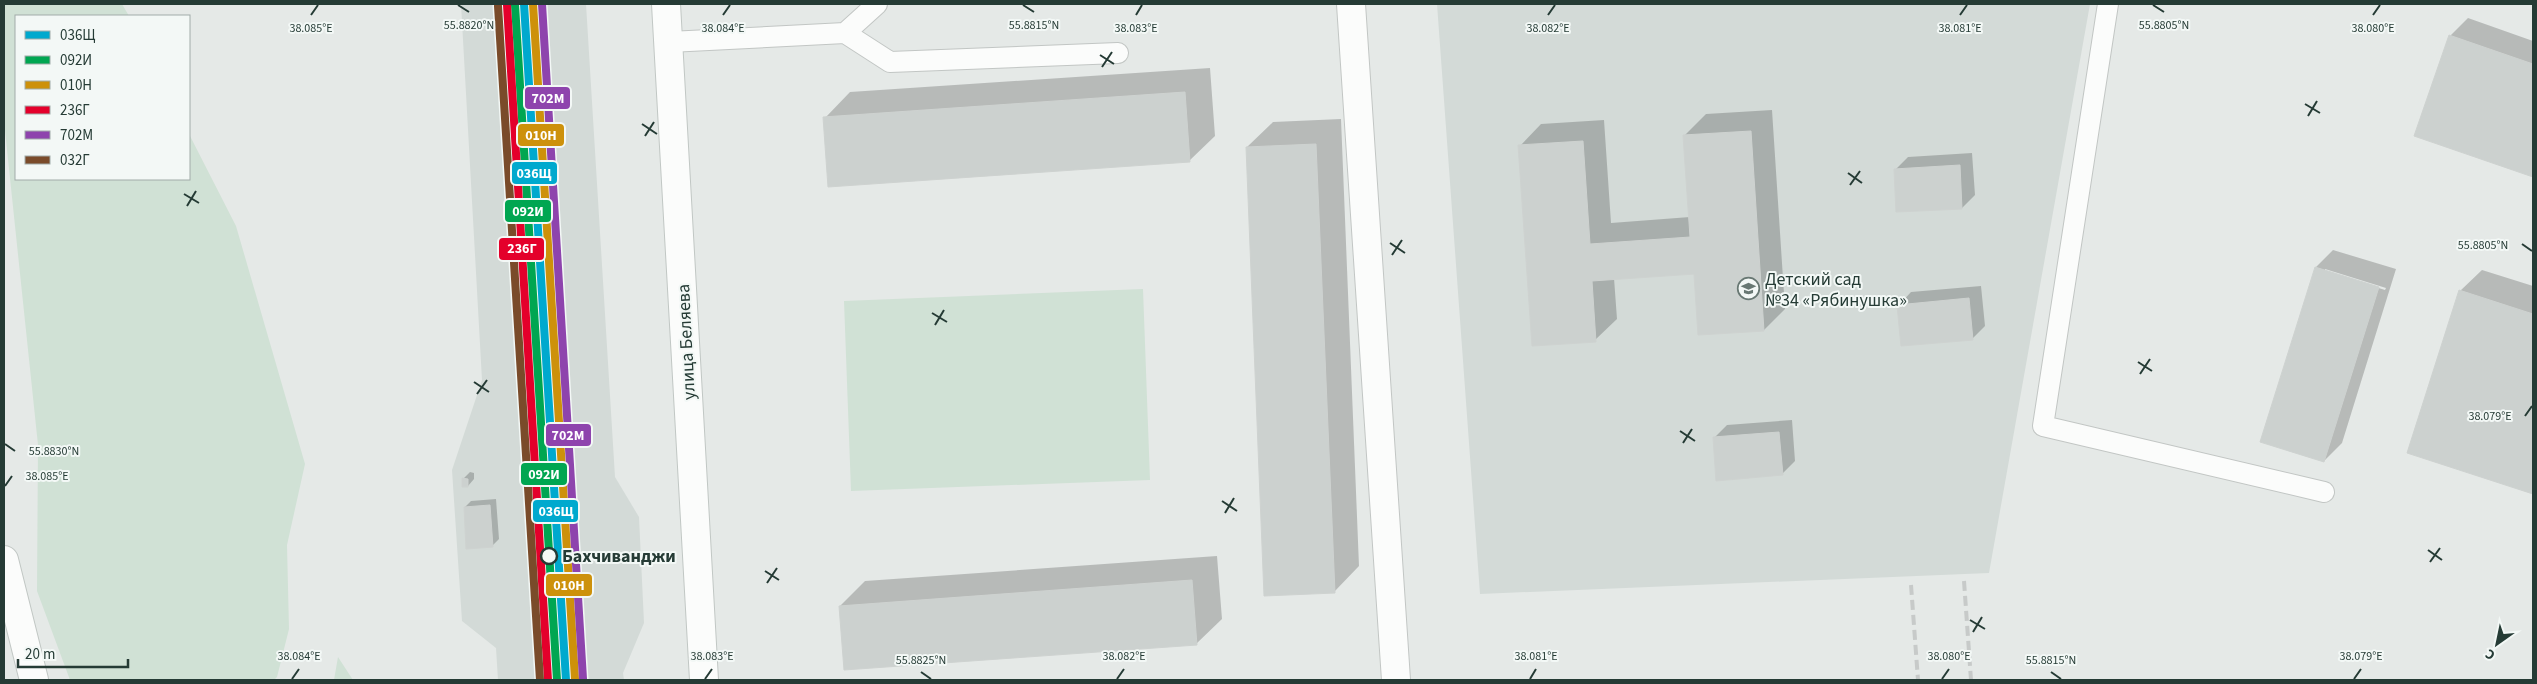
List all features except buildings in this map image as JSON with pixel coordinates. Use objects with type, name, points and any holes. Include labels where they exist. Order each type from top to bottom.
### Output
[{"type":"street","name":"улица Беляева","points":[[666,4],[704,680]]},
{"type":"street","points":[[1351,4],[1396,680]]},
{"type":"street","points":[[4,560],[34,680]]},
{"type":"lane","points":[[845,33],[878,4]]},
{"type":"lane","points":[[2108,4],[2043,426],[2324,492]]},
{"type":"lane","points":[[668,42],[845,33],[890,62],[1118,53]]},
{"type":"shaded area","points":[[461,4],[586,4],[615,477],[639,517],[644,623],[623,673],[624,680],[498,680],[496,648],[462,621],[452,470],[482,380]]},
{"type":"shaded area","name":"Детский сад №34 «Рябинушка»","points":[[1437,4],[2090,4],[1989,573],[1480,594]]},
{"type":"green space","points":[[4,4],[122,4],[128,15],[15,15],[15,180],[190,180],[190,136],[236,226],[305,464],[287,545],[289,629],[277,677],[274,680],[70,680],[37,591],[38,445],[4,121]]},
{"type":"green space","points":[[1143,289],[1150,480],[851,491],[844,301]]},
{"type":"green space","points":[[338,657],[353,680],[334,680]]},
{"type":"railway","points":[[1964,581],[1971,680]]},
{"type":"railway","points":[[1911,585],[1918,680]]},
{"type":"transit line","name":"036Щ","points":[[524,4],[566,680]]},
{"type":"transit line","name":"010Н","points":[[533,4],[575,679]]},
{"type":"transit line","name":"702М","points":[[542,4],[583,679]]},
{"type":"transit line","name":"236Г","points":[[507,5],[548,680]]},
{"type":"transit line","name":"092И","points":[[515,5],[557,680]]},
{"type":"transit line","name":"032Г","points":[[498,6],[540,680]]},
{"type":"place","name":"Детский сад №34 «Рябинушка»","points":[[1749,289]]},
{"type":"place","name":"Бахчиванджи","points":[[549,556]]}]
